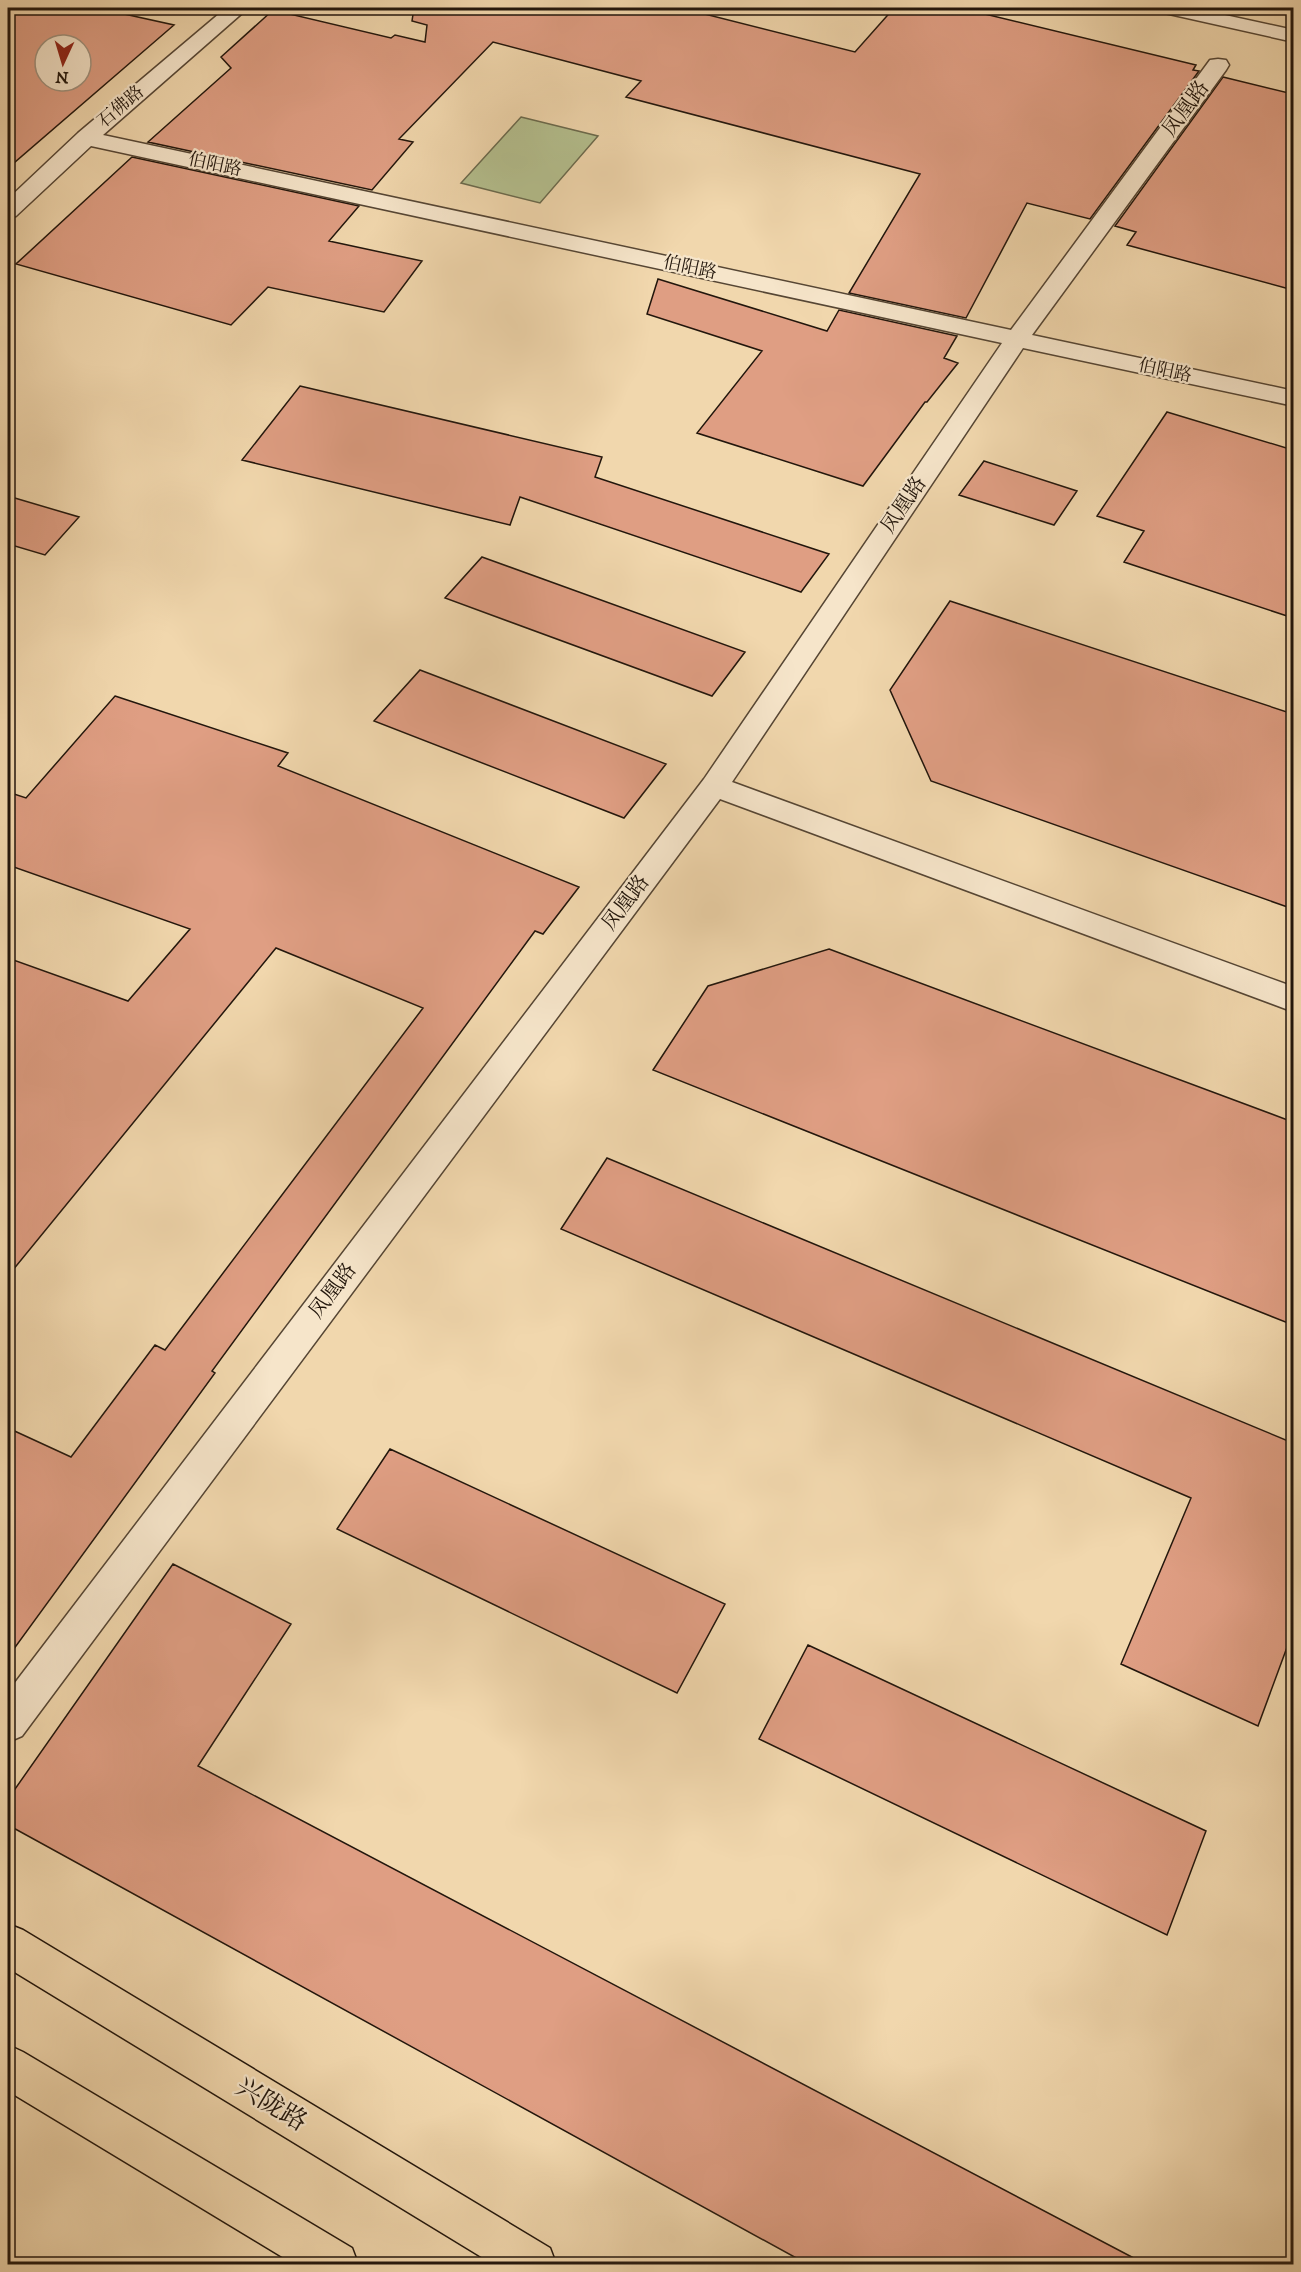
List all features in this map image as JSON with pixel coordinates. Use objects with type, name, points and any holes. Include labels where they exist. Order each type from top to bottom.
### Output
[{"type":"highway","name":"兴陇路","points":[[8,1945],[534,2265]]},
{"type":"highway","points":[[8,2067],[336,2265]]},
{"type":"street","name":"石佛路","points":[[8,211],[86,138],[238,8]]},
{"type":"street","points":[[1167,8],[1293,36]]},
{"type":"street","name":"凤凰路","points":[[8,1723],[714,786],[1017,339],[1218,65]]},
{"type":"street","name":"伯阳路","points":[[86,138],[1293,399]]},
{"type":"street","points":[[714,786],[1293,1000]]},
{"type":"green space","points":[[521,117],[598,136],[540,203],[461,183]]},
{"type":"building","points":[[8,8],[97,8],[174,25],[8,168]]},
{"type":"building","points":[[414,8],[681,8],[855,52],[894,8],[960,8],[1196,65],[1193,70],[1199,71],[1090,219],[1027,203],[966,318],[849,293],[920,174],[626,97],[641,81],[493,42],[399,139],[413,142],[372,190],[148,142],[231,68],[221,57],[273,10],[391,38],[395,35],[425,42],[427,25],[412,21]]},
{"type":"building","points":[[1223,77],[1293,94],[1293,290],[1127,245],[1136,232],[1115,226]]},
{"type":"building","points":[[132,157],[359,206],[329,241],[422,261],[384,312],[268,287],[231,325],[16,264]]},
{"type":"building","points":[[658,279],[827,331],[839,310],[957,336],[944,358],[958,363],[925,402],[863,486],[697,433],[762,351],[647,314]]},
{"type":"building","points":[[300,386],[602,457],[595,477],[829,554],[801,592],[520,497],[510,525],[242,460]]},
{"type":"building","points":[[1167,412],[1293,450],[1293,618],[1124,562],[1144,531],[1097,516]]},
{"type":"building","points":[[984,461],[1077,491],[1054,525],[959,495]]},
{"type":"building","points":[[8,496],[79,517],[45,555],[8,544]]},
{"type":"building","points":[[482,557],[745,652],[712,696],[445,598]]},
{"type":"building","points":[[950,601],[1293,714],[1293,909],[931,781],[890,690]]},
{"type":"building","points":[[420,670],[666,764],[624,818],[374,721]]},
{"type":"building","points":[[115,696],[288,753],[278,766],[579,887],[543,934],[535,931],[212,1371],[215,1373],[8,1657],[8,1428],[71,1457],[155,1345],[165,1350],[423,1008],[276,948],[8,1276],[8,958],[128,1001],[190,929],[8,865],[8,792],[26,798]]},
{"type":"building","points":[[829,949],[1293,1122],[1293,1325],[653,1070],[708,986]]},
{"type":"building","points":[[607,1158],[1293,1443],[1293,1631],[1258,1726],[1121,1664],[1191,1498],[561,1229]]},
{"type":"building","points":[[390,1449],[725,1604],[677,1693],[337,1529]]},
{"type":"building","points":[[173,1564],[291,1624],[198,1766],[1147,2265],[809,2265],[8,1825],[8,1799]]},
{"type":"building","points":[[808,1645],[1206,1831],[1167,1935],[759,1739]]}]
